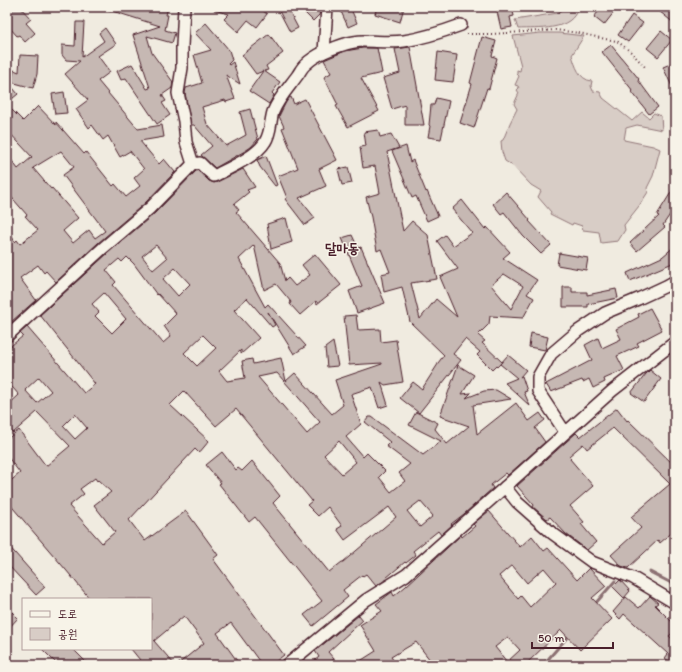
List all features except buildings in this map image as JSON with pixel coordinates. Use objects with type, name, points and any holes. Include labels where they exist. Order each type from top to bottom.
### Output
[{"type":"street","points":[[184,7],[182,68],[178,93],[184,121],[186,142],[193,164]]},
{"type":"street","points":[[324,52],[326,7]]},
{"type":"street","points":[[7,336],[150,208],[193,164],[200,163],[214,176],[241,163],[257,151],[265,143],[269,134],[274,111],[283,94],[305,64],[314,57],[348,43],[362,41],[404,41],[461,29]]},
{"type":"street","points":[[565,432],[538,391],[538,377],[551,354],[578,331],[606,313],[675,281]]},
{"type":"street","points":[[287,665],[366,600],[406,575],[612,391],[675,342]]},
{"type":"street","points":[[505,487],[517,502],[552,533],[592,562],[633,578],[675,604]]},
{"type":"path","points":[[461,29],[492,34],[555,30],[617,41],[631,52],[646,68]]},
{"type":"green space","points":[[565,7],[578,7],[575,15],[562,25],[544,28],[518,29],[515,20],[558,13]]},
{"type":"green space","points":[[540,33],[559,33],[584,36],[572,55],[576,67],[581,75],[592,81],[591,86],[593,91],[600,92],[603,98],[632,121],[642,112],[649,118],[654,113],[661,116],[662,130],[637,125],[626,128],[624,140],[653,146],[660,149],[653,176],[647,188],[648,192],[624,225],[625,230],[618,241],[601,243],[599,232],[583,230],[582,226],[573,223],[572,225],[550,214],[551,212],[538,197],[541,191],[531,185],[513,166],[505,161],[501,141],[503,140],[517,109],[514,104],[519,93],[517,90],[519,88],[515,85],[519,76],[517,74],[517,70],[520,71],[521,66],[513,36]]},
{"type":"waterway","points":[[650,572],[675,585]]},
{"type":"waterway","points":[[594,605],[615,581]]},
{"type":"waterway","points":[[543,665],[570,634]]},
{"type":"district","name":"달마동","points":[[342,248]]}]
